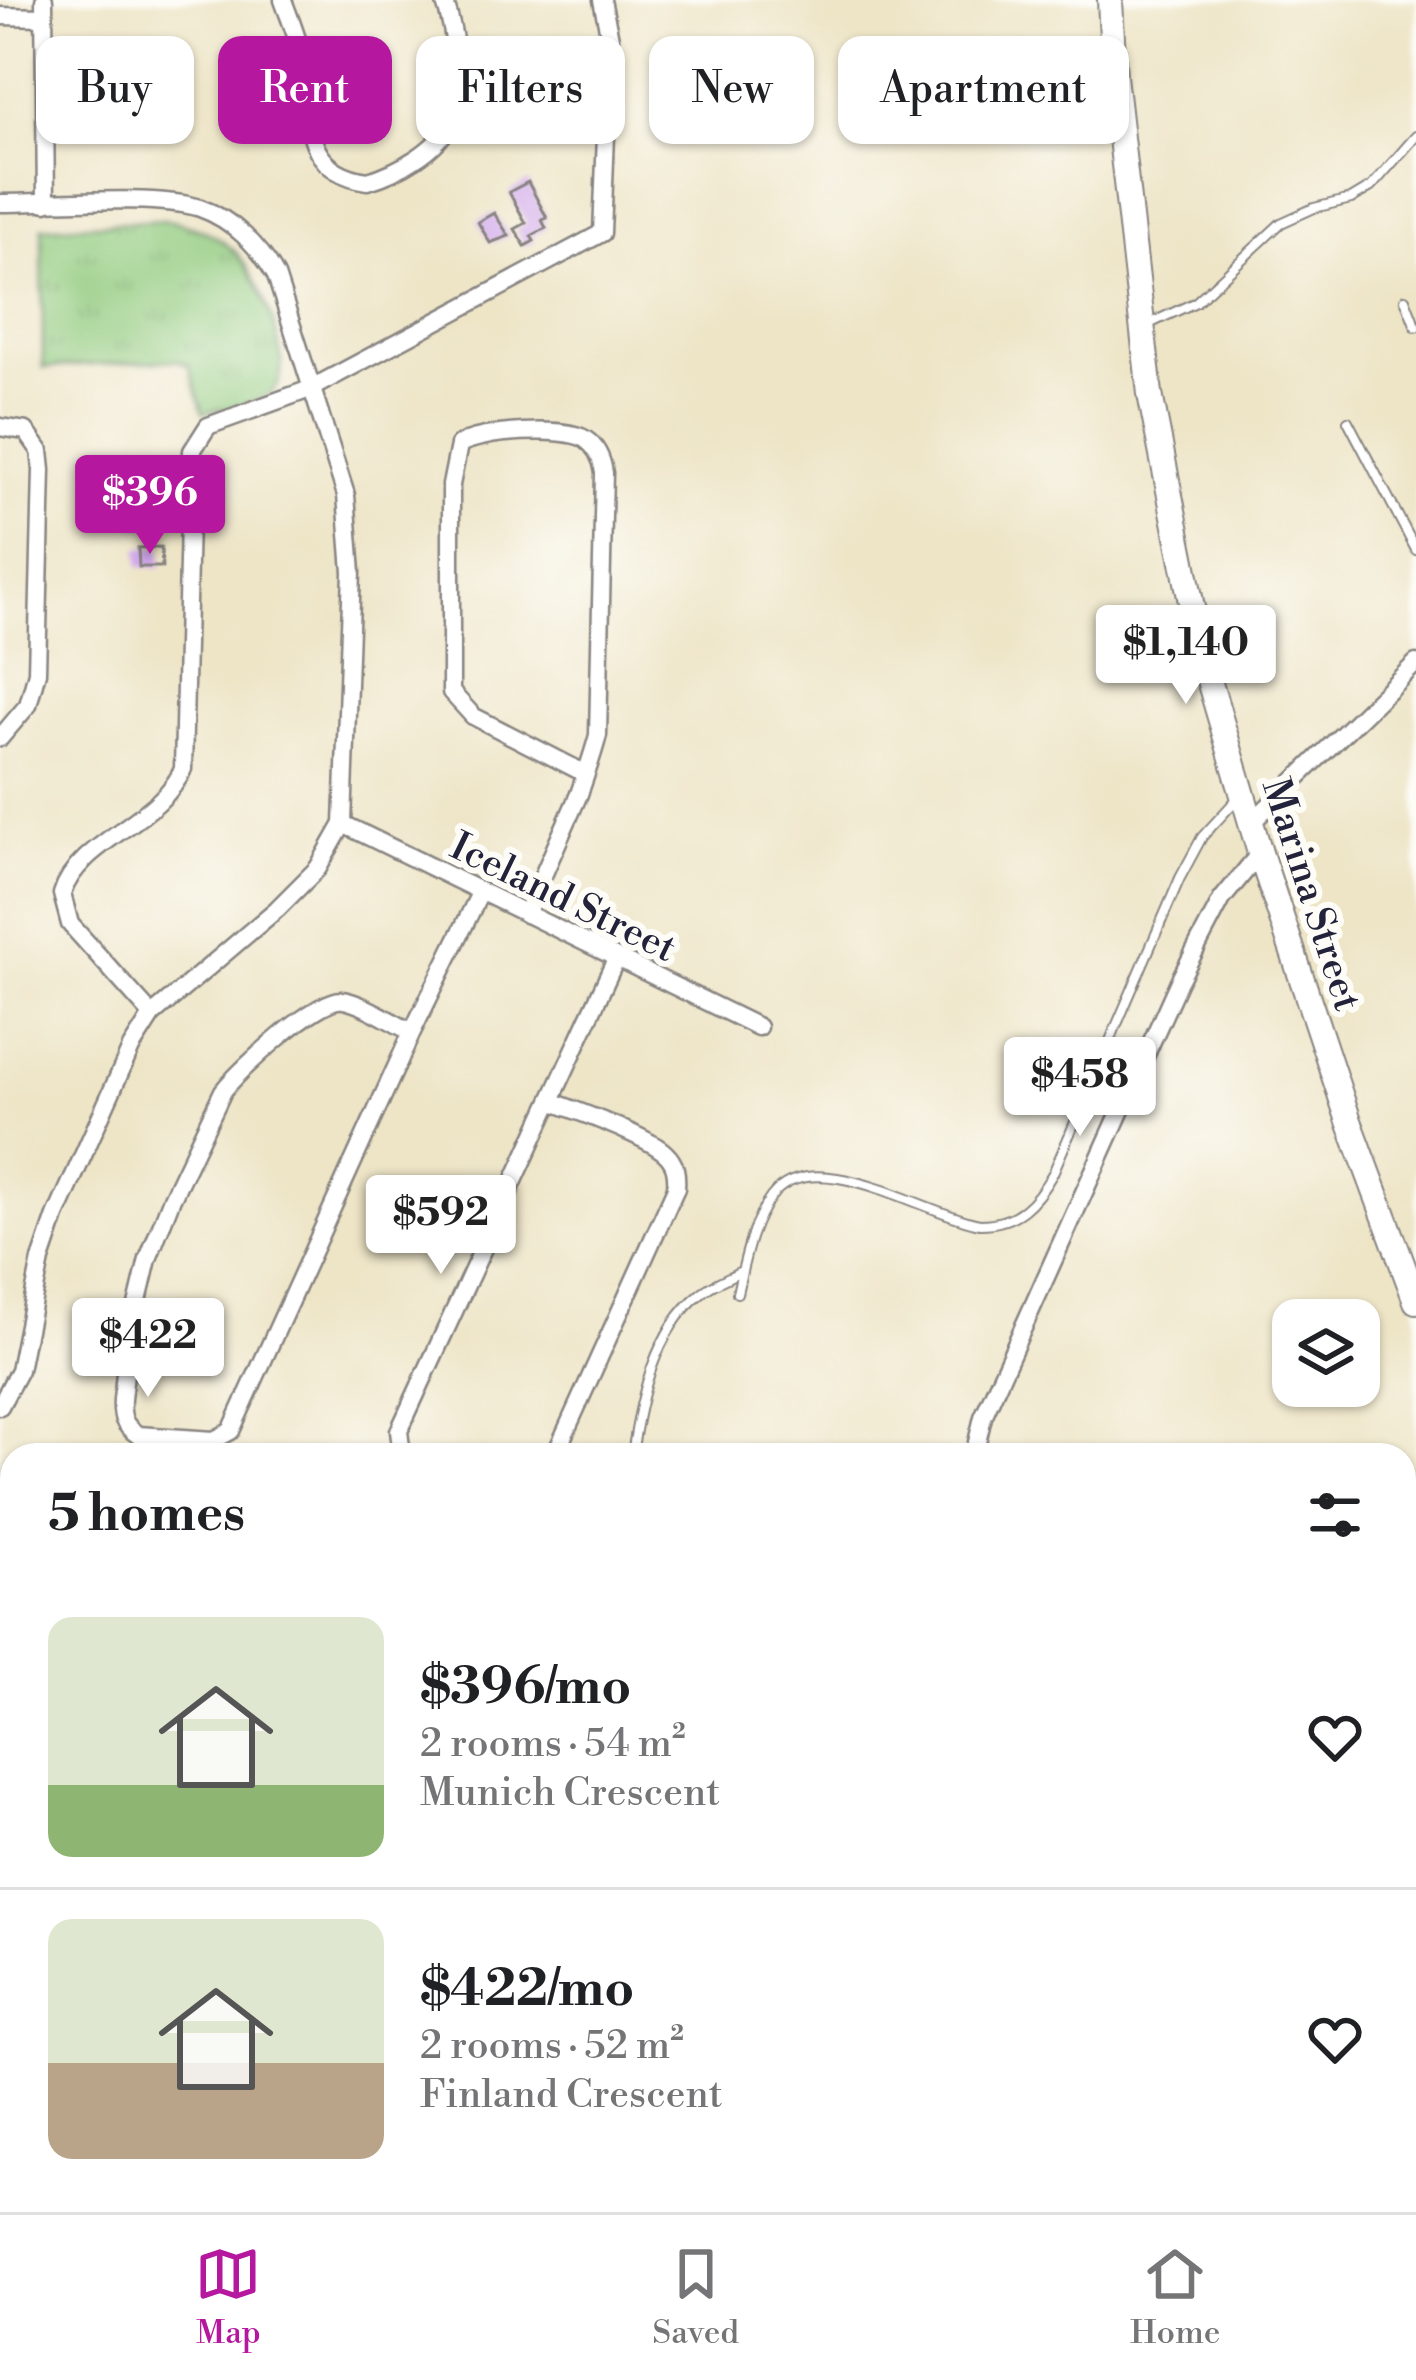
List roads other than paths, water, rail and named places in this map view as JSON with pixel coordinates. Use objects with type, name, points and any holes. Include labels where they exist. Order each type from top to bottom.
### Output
[{"type":"main road","name":"Marina Street","points":[[1110,0],[1114,76],[1150,394],[1201,653],[1260,853],[1348,1121],[1416,1300]]},
{"type":"street","points":[[283,0],[303,62],[315,147],[329,166],[368,182],[418,156],[452,120],[456,35],[444,0]]},
{"type":"street","points":[[152,1015],[70,924],[62,894],[76,869],[169,790],[183,769],[190,478],[198,437],[222,419],[310,388],[602,233],[610,38],[602,0]]},
{"type":"street","points":[[0,16],[44,9],[46,203]]},
{"type":"street","points":[[0,203],[188,205],[218,217],[256,248],[276,276],[346,495],[352,572],[343,824],[318,868],[278,910],[152,1015],[131,1048],[56,1216],[41,1259],[20,1370],[0,1406]]},
{"type":"street","points":[[0,427],[26,431],[33,438],[42,470],[37,672],[28,705],[0,738]]},
{"type":"street","points":[[526,914],[586,774],[598,735],[602,460],[589,441],[574,434],[482,434],[460,445],[451,485],[451,692],[473,716],[586,774]]},
{"type":"street","points":[[1251,823],[1416,663]]},
{"type":"street","name":"Iceland Street","points":[[343,824],[758,1027]]},
{"type":"street","points":[[977,1443],[983,1417],[1179,981],[1222,898],[1260,853]]},
{"type":"street","points":[[412,1032],[348,1001],[333,1000],[235,1075],[223,1091],[172,1198],[138,1294],[121,1416],[138,1435],[214,1440],[231,1431],[480,893]]},
{"type":"street","points":[[400,1443],[399,1431],[616,959]]},
{"type":"street","points":[[551,1101],[661,1148],[677,1175],[676,1188],[560,1443]]},
{"type":"lane","points":[[1141,327],[1196,302],[1281,223],[1351,199],[1371,187],[1416,136]]},
{"type":"lane","points":[[1405,298],[1416,327]]},
{"type":"lane","points":[[1348,421],[1416,550]]},
{"type":"lane","points":[[736,1293],[755,1225],[772,1197],[802,1177],[831,1176],[980,1224],[1004,1221],[1031,1205],[1053,1173],[1180,878],[1202,837],[1242,793]]},
{"type":"lane","points":[[634,1443],[638,1412],[666,1336],[699,1294],[742,1270]]}]
